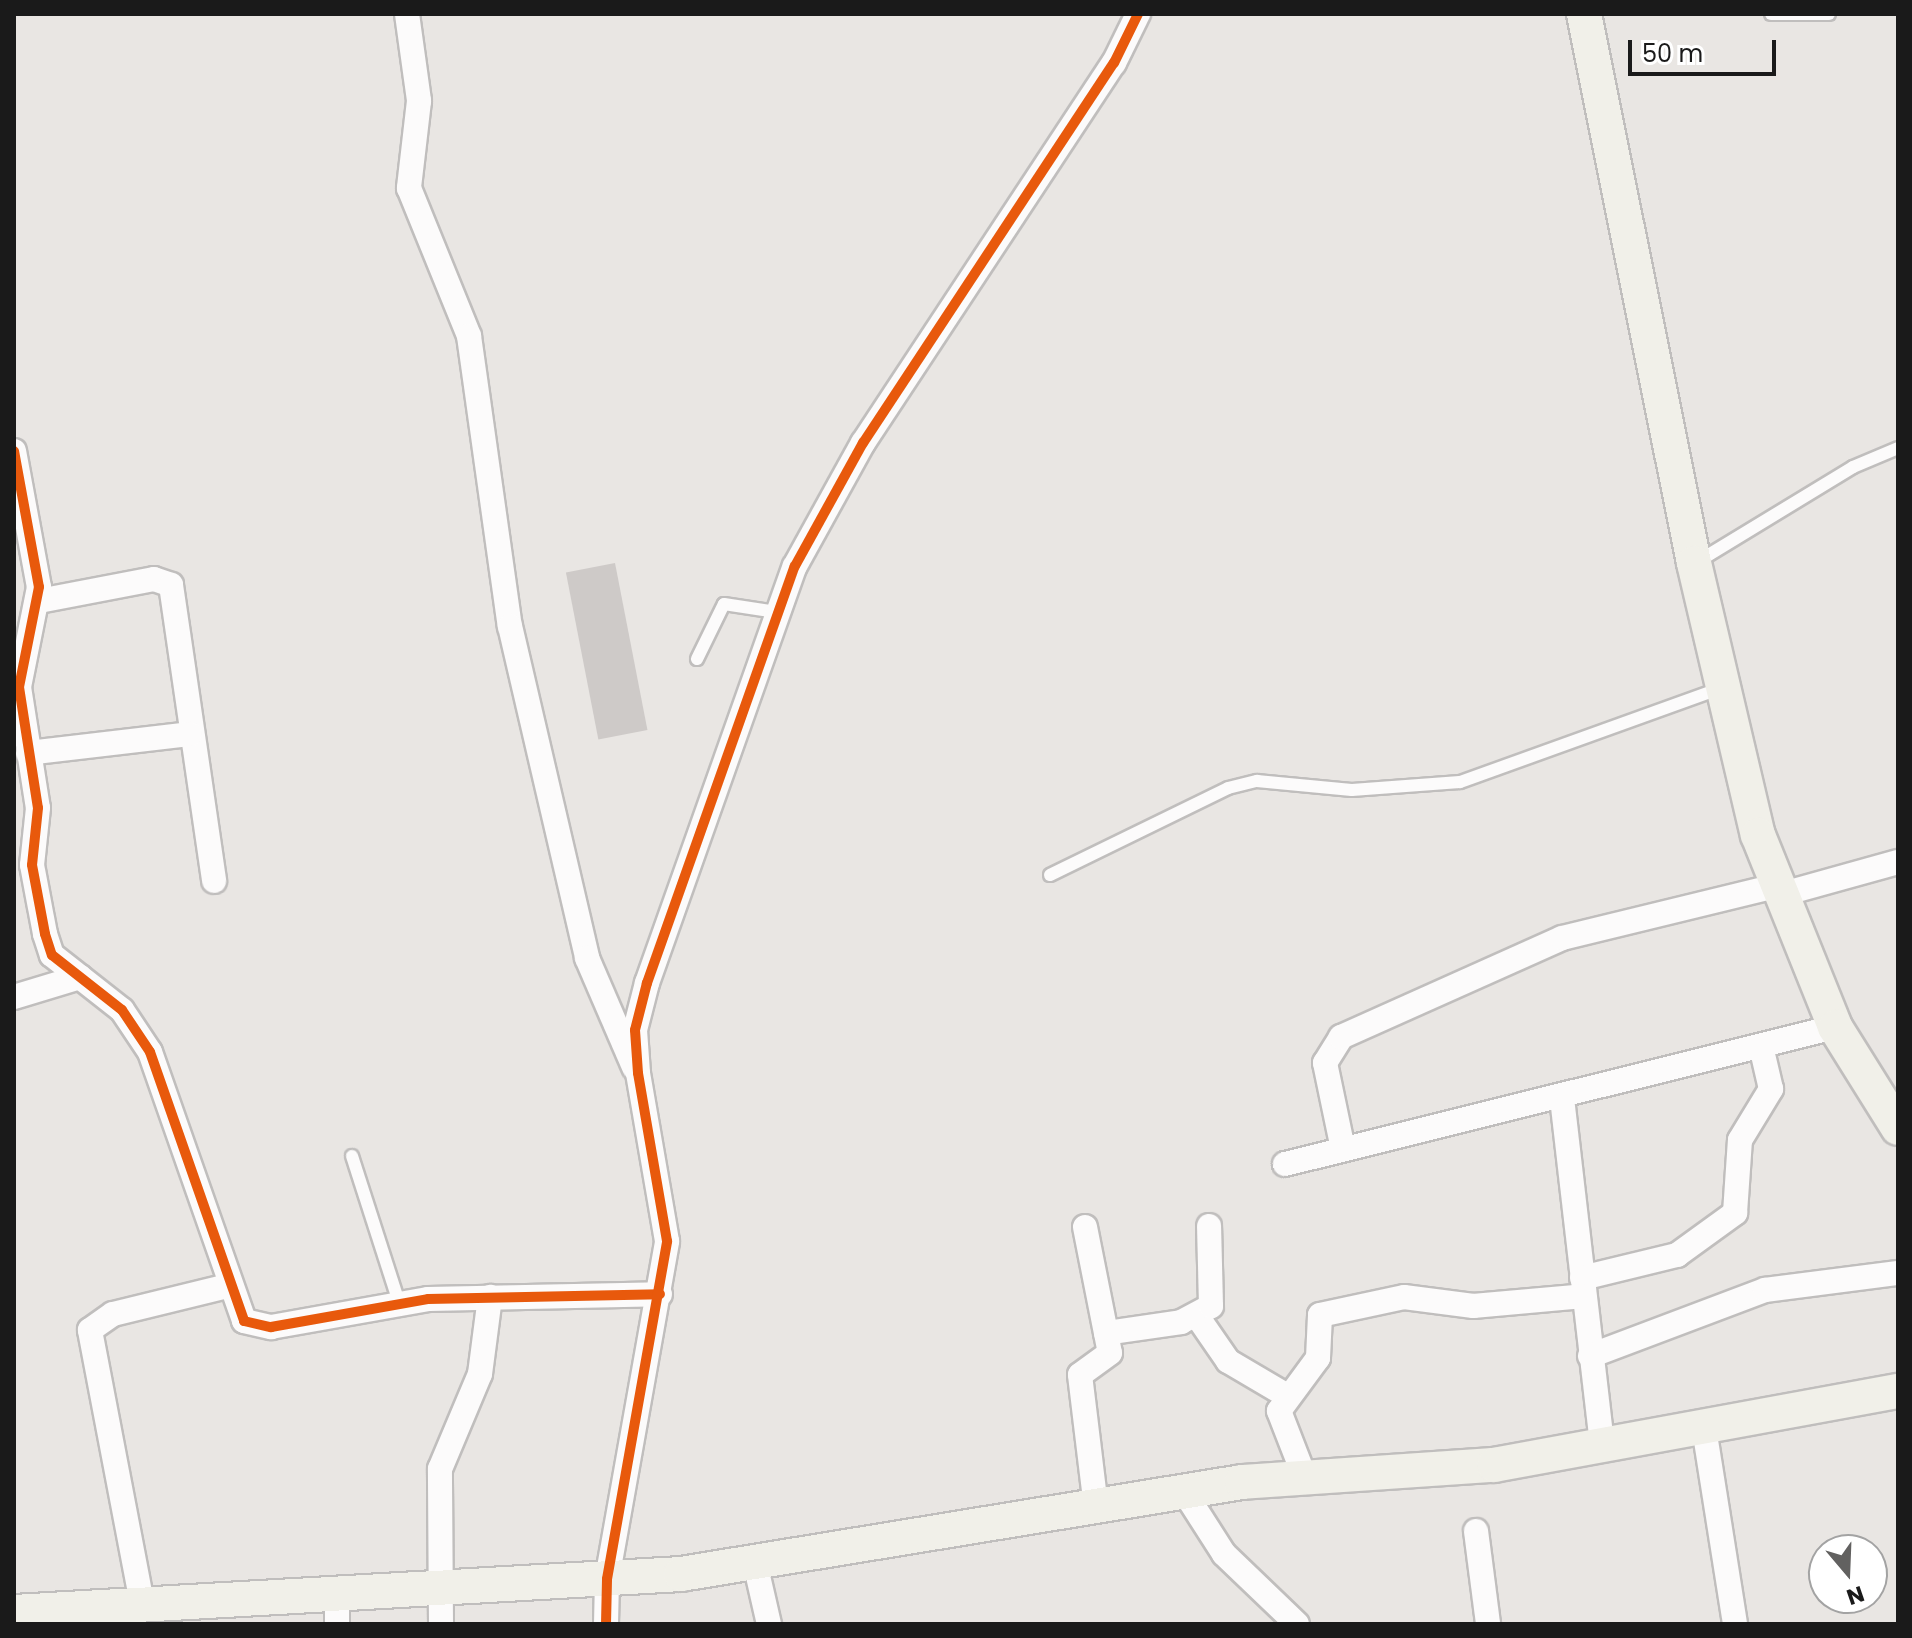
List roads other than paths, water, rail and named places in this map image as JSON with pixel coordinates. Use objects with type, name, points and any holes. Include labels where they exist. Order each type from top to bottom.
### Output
[{"type":"main road","points":[[1584,14],[1694,563],[1722,688],[1778,891],[1835,1027],[1898,1128]]},
{"type":"main road","points":[[14,1612],[337,1610],[440,1590],[607,1579],[755,1563],[1185,1493],[1305,1478],[1494,1465],[1898,1391]]},
{"type":"street","points":[[407,14],[419,101],[409,188],[469,336],[497,563],[576,914],[612,1028],[638,1073]]},
{"type":"street","points":[[606,1624],[607,1579],[660,1294],[662,1186],[638,1073],[635,1030],[647,983],[776,612],[863,443],[1114,63],[1138,14]]},
{"type":"street","points":[[14,451],[39,601],[19,687],[38,808],[32,865],[45,934],[52,955],[122,1010],[150,1052],[228,1286],[244,1321],[256,1327],[399,1302],[660,1294]]},
{"type":"street","points":[[39,601],[164,579],[173,597],[190,734],[214,881]]},
{"type":"street","points":[[28,753],[190,734]]},
{"type":"street","points":[[1343,1149],[1325,1054],[1359,1025],[1562,938],[1898,862]]},
{"type":"street","points":[[14,997],[80,977]]},
{"type":"street","points":[[1285,1164],[1562,1098],[1835,1027]]},
{"type":"street","points":[[1305,1478],[1281,1428],[1284,1394],[1318,1358],[1320,1315],[1337,1308],[1404,1297],[1473,1306],[1583,1287],[1677,1255],[1735,1213],[1740,1140],[1771,1089],[1761,1046]]},
{"type":"street","points":[[1562,1098],[1602,1445]]},
{"type":"street","points":[[1106,1333],[1197,1316],[1216,1291],[1209,1226]]},
{"type":"street","points":[[1085,1227],[1106,1333],[1107,1362],[1080,1375],[1096,1508]]},
{"type":"street","points":[[1590,1356],[1765,1290],[1898,1273]]},
{"type":"street","points":[[133,1610],[90,1330],[113,1314],[228,1286]]},
{"type":"street","points":[[441,1624],[440,1469],[480,1374],[490,1297]]},
{"type":"street","points":[[1197,1316],[1228,1361],[1284,1394]]},
{"type":"street","points":[[1704,1428],[1735,1624]]},
{"type":"street","points":[[1185,1493],[1224,1554],[1297,1624]]},
{"type":"street","points":[[1476,1531],[1488,1624]]},
{"type":"street","points":[[755,1563],[769,1624]]},
{"type":"lane","points":[[1771,14],[1829,14]]},
{"type":"lane","points":[[1694,563],[1853,467],[1898,448]]},
{"type":"lane","points":[[697,659],[724,604],[776,612]]},
{"type":"lane","points":[[1050,875],[1228,788],[1257,781],[1352,790],[1460,782],[1722,688]]},
{"type":"lane","points":[[352,1156],[399,1302]]}]
